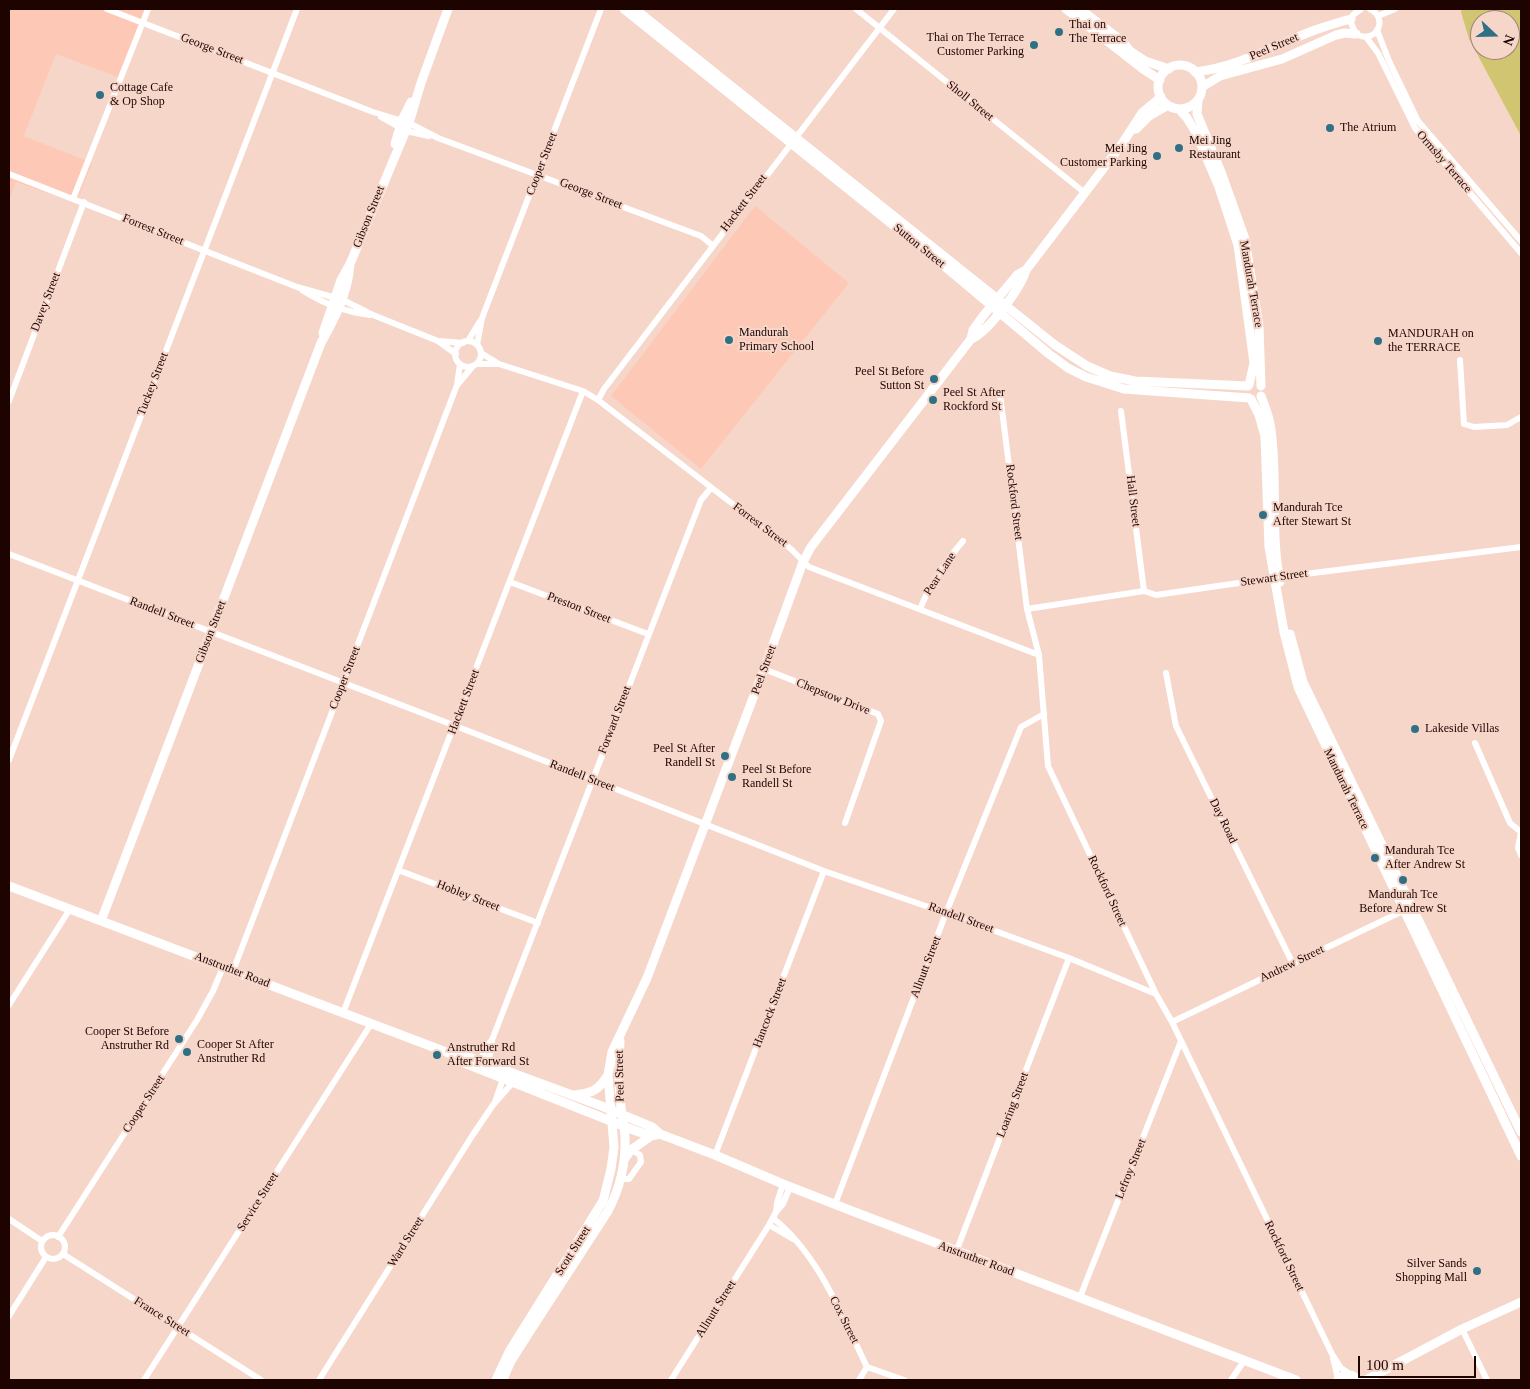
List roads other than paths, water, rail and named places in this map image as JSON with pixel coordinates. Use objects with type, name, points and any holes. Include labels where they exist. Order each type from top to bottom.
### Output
[{"type":"main road","name":"Gibson Street","points":[[101,921],[321,343],[326,323],[337,302],[341,280],[350,264],[388,170],[448,9]]},
{"type":"main road","name":"Sutton Street","points":[[624,9],[951,267],[998,299],[1055,345],[1087,366],[1110,376],[1135,381],[1248,386]]},
{"type":"main road","name":"Sutton Street","points":[[635,9],[792,140]]},
{"type":"main road","points":[[1066,9],[1160,80]]},
{"type":"main road","points":[[1080,9],[1145,61],[1169,69]]},
{"type":"main road","name":"Peel Street","points":[[1195,72],[1234,64],[1264,53],[1355,12]]},
{"type":"main road","name":"Peel Street","points":[[1202,87],[1220,76],[1282,59],[1336,35],[1345,33],[1356,34]]},
{"type":"main road","points":[[1186,66],[1195,72],[1201,82],[1202,87],[1198,100],[1186,108],[1179,109],[1168,105],[1161,97],[1160,80],[1169,69],[1186,66]]},
{"type":"main road","name":"Peel Street","points":[[610,1110],[608,1075],[612,1052],[647,978],[803,562],[811,547],[971,339],[973,330],[995,310],[1005,305],[1023,280],[1026,270],[1122,144],[1142,113],[1161,97]]},
{"type":"main road","name":"Mandurah Terrace","points":[[1198,100],[1197,114],[1221,172],[1245,239],[1259,327],[1261,386]]},
{"type":"main road","name":"Peel Street","points":[[1122,144],[1149,116],[1168,105]]},
{"type":"main road","name":"Mandurah Terrace","points":[[1179,109],[1195,131],[1219,187],[1238,245],[1254,363],[1248,386]]},
{"type":"main road","name":"Sutton Street","points":[[951,267],[995,310],[1049,354],[1068,368],[1086,376],[1124,389],[1250,399]]},
{"type":"main road","name":"Peel Street","points":[[995,310],[998,299],[1017,275],[1026,270]]},
{"type":"main road","points":[[1049,354],[1055,345]]},
{"type":"main road","points":[[1254,383],[1261,386],[1263,390],[1261,396],[1258,399],[1250,399],[1246,393],[1248,386],[1254,383]]},
{"type":"main road","name":"Mandurah Terrace","points":[[1261,396],[1271,429],[1274,458],[1276,578]]},
{"type":"main road","name":"Mandurah Terrace","points":[[1250,399],[1259,415],[1265,436],[1268,547],[1303,682],[1521,1156]]},
{"type":"main road","name":"Anstruther Road","points":[[9,886],[454,1055],[461,1054],[505,1075],[571,1095],[610,1110],[652,1127],[655,1135]]},
{"type":"main road","name":"Mandurah Terrace","points":[[1408,908],[1521,1132]]},
{"type":"main road","name":"Peel Street","points":[[620,1038],[622,1115]]},
{"type":"main road","points":[[571,1095],[589,1093],[597,1089],[608,1075]]},
{"type":"main road","name":"Anstruther Road","points":[[516,1079],[611,1122],[715,1155],[787,1186],[956,1252],[1080,1297],[1296,1380]]},
{"type":"main road","name":"Scott Street","points":[[496,1380],[509,1352],[603,1201],[612,1169],[614,1147],[610,1110]]},
{"type":"main road","name":"Scott Street","points":[[503,1380],[511,1361],[615,1198],[621,1180],[624,1160],[624,1126],[622,1115]]},
{"type":"main road","points":[[624,1160],[632,1150],[655,1135]]},
{"type":"main road","points":[[1366,1380],[1462,1329],[1521,1302]]},
{"type":"main road","points":[[1338,1380],[1344,1375],[1355,1377],[1376,1374]]},
{"type":"street","name":"George Street","points":[[107,9],[373,112],[404,126],[538,174],[701,236],[712,245]]},
{"type":"street","points":[[73,199],[148,9]]},
{"type":"street","name":"Tuckey Street","points":[[9,760],[297,9]]},
{"type":"street","name":"Cooper Street","points":[[477,344],[482,318],[601,9]]},
{"type":"street","name":"Sholl Street","points":[[856,9],[1085,193]]},
{"type":"street","name":"Hackett Street","points":[[598,400],[604,389],[712,245],[894,9]]},
{"type":"street","points":[[1355,12],[1351,27],[1356,34],[1366,37],[1370,36],[1379,26],[1376,12],[1370,9]]},
{"type":"street","points":[[1378,16],[1395,9]]},
{"type":"street","name":"Ormsby Terrace","points":[[1377,30],[1389,61],[1418,121],[1520,242],[1521,252]]},
{"type":"street","name":"Ormsby Terrace","points":[[1366,37],[1378,53],[1415,128],[1520,242]]},
{"type":"street","name":"Forrest Street","points":[[9,174],[296,287],[312,296],[337,302],[438,341],[456,354]]},
{"type":"street","name":"Davey Street","points":[[9,401],[84,202]]},
{"type":"street","name":"Cooper Street","points":[[465,342],[482,318]]},
{"type":"street","name":"Forrest Street","points":[[438,341],[465,342]]},
{"type":"street","points":[[465,342],[477,344],[481,353],[481,357],[475,365],[466,367],[460,364],[456,354],[457,347],[465,342]]},
{"type":"street","name":"Forrest Street","points":[[481,353],[499,364],[583,391],[598,400],[791,549],[803,562],[817,570],[1039,655]]},
{"type":"street","points":[[1460,360],[1464,424],[1474,427],[1507,424],[1521,417]]},
{"type":"street","name":"Cooper Street","points":[[233,971],[457,385],[460,364]]},
{"type":"street","name":"Forrest Street","points":[[475,365],[499,364]]},
{"type":"street","name":"Cooper Street","points":[[457,385],[475,365]]},
{"type":"street","name":"Hackett Street","points":[[344,1013],[583,391]]},
{"type":"street","name":"Rockford Street","points":[[1000,394],[1027,609],[1039,655],[1048,766],[1156,994],[1172,1022],[1332,1354],[1341,1368],[1355,1377]]},
{"type":"street","name":"Hall Street","points":[[1121,411],[1144,590]]},
{"type":"street","name":"Forward Street","points":[[482,1065],[700,500],[711,488]]},
{"type":"street","name":"Pear Lane","points":[[920,609],[932,583],[947,560],[963,541]]},
{"type":"street","name":"Stewart Street","points":[[1027,609],[1144,590],[1156,595],[1521,547]]},
{"type":"street","name":"Randell Street","points":[[9,554],[455,725],[824,871],[1069,958],[1156,994]]},
{"type":"street","name":"Preston Street","points":[[510,582],[648,634]]},
{"type":"street","name":"Chepstow Drive","points":[[764,669],[878,714],[881,721],[845,823]]},
{"type":"street","name":"Day Road","points":[[1166,674],[1176,726],[1293,964]]},
{"type":"street","name":"Allnutt Street","points":[[835,1204],[946,913],[1021,727],[1044,714]]},
{"type":"street","points":[[1475,743],[1510,823],[1521,832],[1518,848],[1521,855]]},
{"type":"street","name":"Hobley Street","points":[[398,870],[538,923]]},
{"type":"street","name":"Hancock Street","points":[[715,1155],[824,871]]},
{"type":"street","name":"Andrew Street","points":[[1172,1022],[1408,908]]},
{"type":"street","points":[[9,1005],[70,909]]},
{"type":"street","name":"Loaring Street","points":[[956,1252],[1069,958]]},
{"type":"street","name":"Cooper Street","points":[[58,1237],[197,1020],[213,991],[222,967]]},
{"type":"street","name":"Service Street","points":[[144,1380],[371,1024]]},
{"type":"street","name":"Lefroy Street","points":[[1080,1297],[1181,1041]]},
{"type":"street","name":"Ward Street","points":[[493,1105],[505,1075]]},
{"type":"street","name":"Ward Street","points":[[319,1380],[493,1105],[516,1079]]},
{"type":"street","points":[[621,1180],[631,1177],[641,1162],[640,1155],[635,1152]]},
{"type":"street","name":"Allnutt Street","points":[[671,1380],[769,1225],[777,1203],[787,1186]]},
{"type":"street","name":"Cox Street","points":[[774,1215],[811,1257],[867,1367]]},
{"type":"street","points":[[9,1219],[42,1241]]},
{"type":"street","name":"Cox Street","points":[[769,1225],[798,1243]]},
{"type":"street","points":[[48,1236],[58,1237],[64,1242],[63,1254],[53,1260],[46,1257],[41,1252],[42,1241],[48,1236]]},
{"type":"street","name":"France Street","points":[[63,1254],[261,1380]]},
{"type":"street","points":[[9,1316],[46,1257]]},
{"type":"street","points":[[1462,1329],[1487,1380]]},
{"type":"street","name":"Rockford Street","points":[[1332,1354],[1338,1380]]},
{"type":"street","points":[[1231,1380],[1244,1361]]},
{"type":"street","points":[[859,1380],[867,1367],[904,1380]]},
{"type":"place","name":"Thai on The Terrace","points":[[1059,32]]},
{"type":"place","name":"Thai on The Terrace Customer Parking","points":[[1034,45]]},
{"type":"place","name":"Cottage Cafe & Op Shop","points":[[100,95]]},
{"type":"place","name":"The Atrium","points":[[1330,128]]},
{"type":"place","name":"Mei Jing Restaurant","points":[[1179,148]]},
{"type":"place","name":"Mei Jing Customer Parking","points":[[1157,156]]},
{"type":"place","name":"Mandurah Primary School","points":[[729,340]]},
{"type":"place","name":"MANDURAH on the TERRACE","points":[[1378,341]]},
{"type":"place","name":"Peel St Before Sutton St","points":[[934,379]]},
{"type":"place","name":"Peel St After Rockford St","points":[[933,400]]},
{"type":"place","name":"Mandurah Tce After Stewart St","points":[[1263,515]]},
{"type":"place","name":"Lakeside Villas","points":[[1415,729]]},
{"type":"place","name":"Peel St After Randell St","points":[[725,756]]},
{"type":"place","name":"Peel St Before Randell St","points":[[732,777]]},
{"type":"place","name":"Mandurah Tce After Andrew St","points":[[1375,858]]},
{"type":"place","name":"Mandurah Tce Before Andrew St","points":[[1403,880]]},
{"type":"place","name":"Cooper St Before Anstruther Rd","points":[[179,1039]]},
{"type":"place","name":"Cooper St After Anstruther Rd","points":[[187,1052]]},
{"type":"place","name":"Anstruther Rd After Forward St","points":[[437,1055]]},
{"type":"place","name":"Silver Sands Shopping Mall","points":[[1477,1271]]}]
